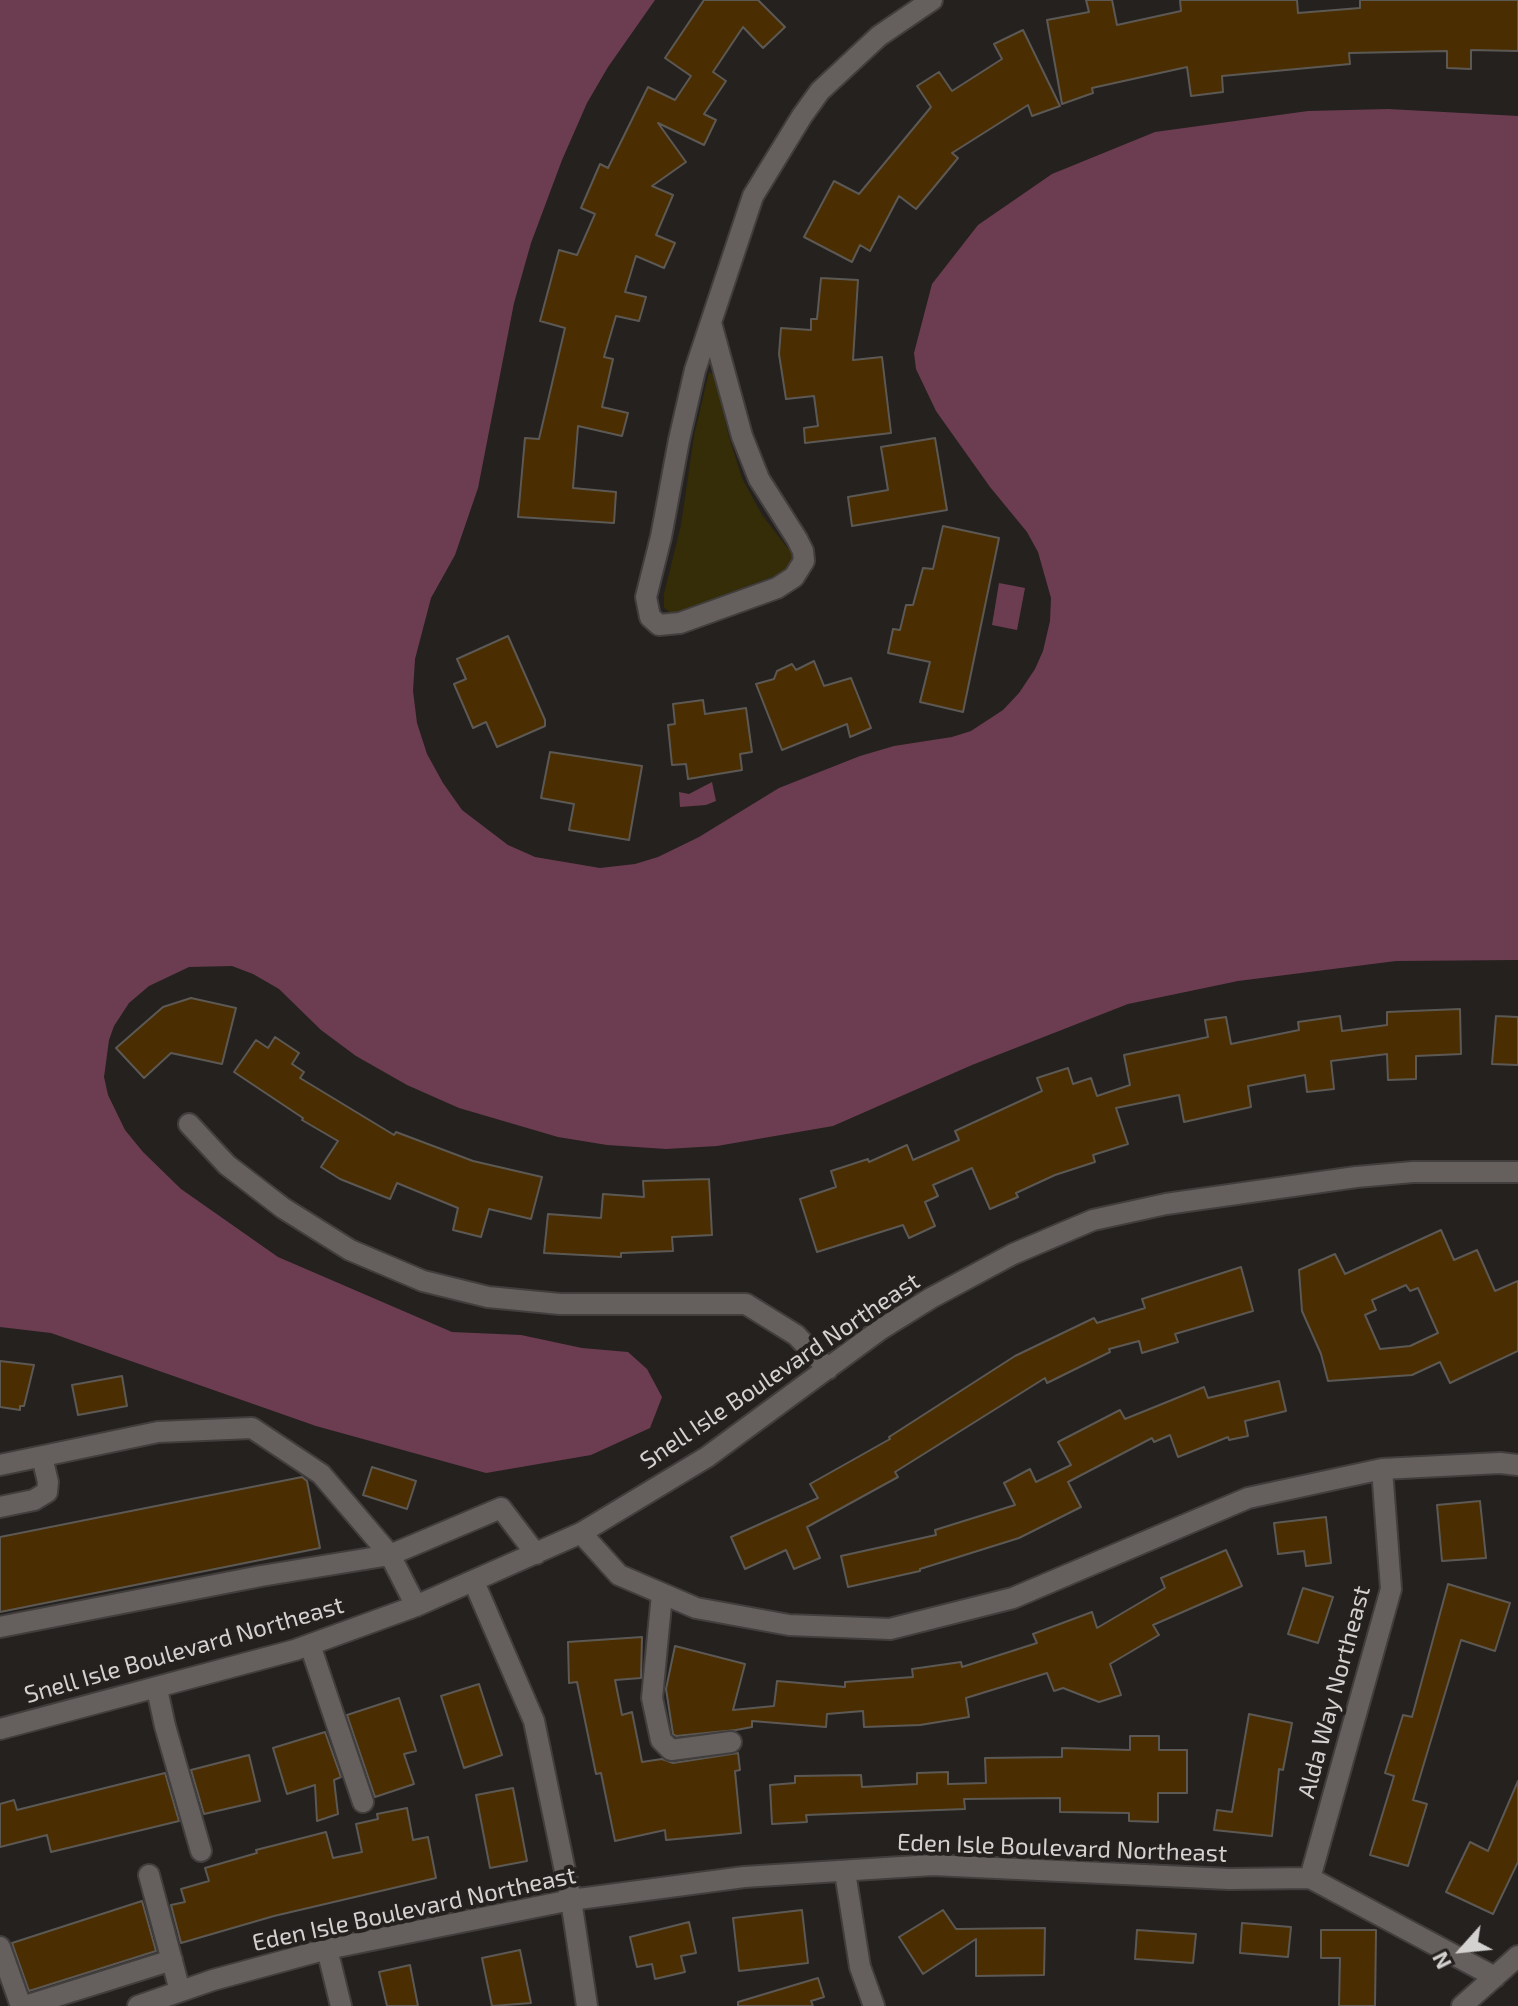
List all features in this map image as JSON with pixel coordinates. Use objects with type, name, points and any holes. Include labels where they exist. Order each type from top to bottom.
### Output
[{"type":"street","points":[[711,323],[742,436],[759,479],[797,539],[804,561],[794,577],[777,588],[680,623],[659,625],[650,617],[646,597],[695,370],[753,196],[802,116],[839,71],[879,36],[932,0]]},
{"type":"street","points":[[189,1124],[227,1165],[283,1208],[350,1250],[423,1281],[488,1297],[560,1304],[746,1304],[796,1335],[828,1369]]},
{"type":"street","name":"Snell Isle Boulevard Northeast","points":[[0,1729],[157,1689],[310,1645],[416,1606],[536,1554],[581,1533],[707,1457],[881,1329],[965,1279],[1055,1235],[1104,1217],[1166,1204],[1356,1177],[1413,1172],[1518,1172]]},
{"type":"street","points":[[0,1465],[158,1432],[252,1428],[321,1474],[390,1555],[416,1606]]},
{"type":"street","points":[[0,1507],[34,1500],[47,1492],[48,1482],[42,1457]]},
{"type":"street","points":[[581,1533],[619,1575],[696,1608],[789,1625],[890,1629],[1013,1598],[1248,1498],[1382,1469],[1500,1463],[1518,1465]]},
{"type":"street","name":"Alda Way Northeast","points":[[1310,1878],[1391,1589],[1382,1469]]},
{"type":"street","points":[[0,1627],[261,1576],[390,1555],[501,1508],[536,1554]]},
{"type":"street","points":[[474,1582],[534,1721],[571,1900],[587,2006]]},
{"type":"street","points":[[662,1594],[652,1698],[661,1740],[671,1750],[731,1742]]},
{"type":"street","points":[[310,1645],[363,1802]]},
{"type":"street","points":[[157,1689],[201,1851]]},
{"type":"street","name":"Eden Isle Boulevard Northeast","points":[[138,2006],[327,1949],[571,1900],[744,1877],[933,1865],[1229,1879],[1310,1878],[1495,1977]]},
{"type":"street","points":[[845,1872],[860,1967],[874,2006]]},
{"type":"street","points":[[149,1875],[180,1991]]},
{"type":"street","points":[[0,1947],[23,2006],[172,1960]]},
{"type":"street","points":[[327,1949],[341,2006]]},
{"type":"street","points":[[1462,2006],[1518,1956]]},
{"type":"shaded area","points":[[0,0],[655,0],[587,103],[531,243],[514,303],[478,488],[455,555],[431,598],[415,659],[413,691],[417,723],[427,754],[462,810],[508,845],[535,857],[600,868],[635,864],[658,857],[699,837],[779,788],[860,756],[971,731],[1003,710],[1035,669],[1050,621],[1051,598],[1038,552],[1027,532],[990,487],[936,411],[916,369],[914,353],[932,284],[978,225],[1052,174],[1155,132],[1308,111],[1388,109],[1518,116],[1518,960],[1396,961],[1238,981],[1128,1004],[972,1065],[833,1126],[717,1146],[666,1149],[607,1145],[558,1137],[459,1108],[407,1085],[356,1056],[321,1030],[279,989],[253,974],[232,966],[189,967],[149,986],[129,1003],[109,1040],[104,1077],[108,1095],[125,1130],[143,1152],[181,1189],[278,1257],[452,1332],[521,1335],[582,1348],[628,1352],[647,1369],[662,1397],[650,1428],[591,1455],[486,1473],[316,1426],[51,1333],[0,1327]]},
{"type":"shaded area","points":[[709,372],[718,377],[719,395],[742,478],[762,515],[793,555],[792,565],[782,573],[673,614],[664,608],[664,594],[681,525],[694,436]]},
{"type":"shaded area","points":[[999,583],[1025,588],[1017,630],[992,625]]},
{"type":"shaded area","points":[[712,782],[716,801],[680,807],[679,792],[689,794]]},
{"type":"building","points":[[704,0],[758,0],[785,27],[763,48],[743,27],[713,72],[726,81],[704,114],[716,120],[704,145],[658,123],[686,162],[652,186],[673,195],[656,235],[675,243],[664,268],[636,256],[625,292],[646,297],[639,321],[616,316],[604,357],[613,359],[602,407],[628,413],[622,436],[578,426],[573,488],[616,492],[614,523],[518,517],[525,438],[539,439],[565,328],[540,321],[559,250],[577,255],[595,214],[581,208],[600,164],[608,168],[648,87],[675,100],[691,76],[665,58]]},
{"type":"building","points":[[1086,0],[1112,0],[1117,25],[1181,11],[1180,0],[1297,0],[1298,13],[1360,8],[1360,0],[1518,0],[1518,51],[1471,50],[1471,69],[1447,68],[1447,51],[1349,53],[1350,64],[1222,76],[1223,92],[1191,96],[1187,67],[1092,88],[1093,93],[1062,104],[1047,20],[1089,12]]},
{"type":"building","points":[[1023,30],[1060,106],[1032,116],[1028,105],[952,153],[958,158],[916,209],[899,196],[870,251],[860,245],[852,262],[804,237],[834,181],[859,194],[931,107],[917,86],[939,72],[952,91],[1002,59],[994,44]]},
{"type":"building","points":[[821,278],[858,280],[853,360],[882,357],[891,433],[805,443],[804,428],[818,426],[814,396],[786,399],[779,354],[781,328],[811,330],[811,319],[817,319]]},
{"type":"building","points":[[935,438],[947,510],[852,526],[848,497],[888,490],[881,447]]},
{"type":"building","points":[[943,526],[999,538],[963,712],[920,702],[930,662],[888,653],[893,629],[900,630],[906,605],[913,605],[923,568],[933,569]]},
{"type":"building","points":[[508,636],[545,726],[497,747],[486,722],[473,728],[454,684],[466,679],[457,659]]},
{"type":"building","points":[[814,661],[824,686],[851,678],[871,728],[850,737],[847,724],[782,750],[756,684],[774,679],[777,671],[792,664],[796,670]]},
{"type":"building","points":[[703,700],[705,714],[746,708],[752,752],[740,754],[742,770],[688,779],[686,764],[672,765],[668,725],[675,724],[673,704]]},
{"type":"building","points":[[550,752],[642,766],[629,840],[569,830],[574,804],[541,798]]},
{"type":"building","points":[[191,998],[236,1008],[222,1064],[171,1053],[144,1078],[116,1048],[163,1007]]},
{"type":"building","points":[[1460,1009],[1461,1054],[1416,1056],[1416,1079],[1388,1080],[1387,1054],[1331,1061],[1334,1089],[1307,1092],[1305,1075],[1248,1086],[1251,1107],[1184,1122],[1179,1095],[1116,1108],[1128,1144],[1093,1155],[1095,1162],[1055,1175],[990,1209],[972,1168],[933,1185],[938,1196],[925,1202],[935,1226],[909,1238],[903,1225],[817,1252],[800,1199],[836,1187],[831,1171],[868,1159],[869,1162],[907,1145],[913,1160],[959,1140],[955,1131],[1042,1091],[1037,1078],[1068,1068],[1073,1084],[1091,1078],[1097,1096],[1130,1085],[1124,1055],[1208,1037],[1205,1020],[1226,1017],[1231,1044],[1299,1030],[1298,1022],[1340,1016],[1342,1031],[1387,1025],[1387,1012]]},
{"type":"building","points":[[1496,1016],[1518,1017],[1518,1065],[1492,1064]]},
{"type":"building","points":[[275,1037],[299,1053],[292,1064],[304,1072],[300,1078],[394,1135],[396,1132],[473,1161],[542,1177],[531,1219],[489,1209],[481,1237],[453,1230],[458,1208],[397,1183],[390,1199],[340,1179],[321,1167],[338,1141],[302,1120],[234,1072],[256,1040],[268,1048]]},
{"type":"building","points":[[709,1179],[712,1235],[672,1237],[673,1251],[621,1253],[621,1257],[544,1253],[548,1214],[601,1218],[603,1194],[644,1197],[643,1181]]},
{"type":"building","points":[[1441,1230],[1454,1260],[1477,1250],[1495,1291],[1518,1281],[1518,1351],[1450,1383],[1440,1362],[1412,1375],[1328,1381],[1321,1354],[1302,1311],[1299,1270],[1335,1254],[1345,1274]],"holes":[[[1406,1285],[1410,1291],[1418,1288],[1438,1333],[1410,1346],[1380,1349],[1365,1315],[1376,1310],[1372,1300]]]},
{"type":"building","points":[[1241,1267],[1253,1311],[1175,1334],[1178,1342],[1142,1353],[1139,1341],[1109,1349],[1110,1352],[1047,1383],[1045,1378],[895,1472],[898,1477],[807,1527],[820,1558],[794,1569],[786,1550],[745,1569],[731,1537],[818,1498],[810,1484],[890,1439],[1015,1356],[1094,1318],[1097,1323],[1145,1308],[1142,1299]]},
{"type":"building","points":[[0,1361],[34,1365],[24,1406],[20,1406],[20,1410],[0,1407]]},
{"type":"building","points":[[122,1376],[127,1406],[78,1415],[72,1385]]},
{"type":"building","points":[[1279,1381],[1286,1411],[1245,1421],[1248,1436],[1229,1440],[1228,1437],[1178,1457],[1170,1435],[1154,1442],[1152,1438],[1068,1482],[1081,1507],[1019,1538],[920,1571],[848,1587],[841,1556],[936,1535],[935,1530],[1015,1505],[1004,1483],[1030,1469],[1036,1482],[1071,1465],[1058,1442],[1120,1410],[1125,1419],[1204,1387],[1208,1398]]},
{"type":"building","points":[[372,1467],[416,1481],[407,1509],[363,1495]]},
{"type":"building","points":[[302,1477],[307,1481],[320,1548],[0,1612],[0,1537]]},
{"type":"building","points":[[1480,1501],[1486,1558],[1442,1561],[1437,1505]]},
{"type":"building","points":[[1326,1517],[1331,1563],[1306,1566],[1304,1551],[1278,1554],[1274,1523]]},
{"type":"building","points":[[1226,1550],[1242,1586],[1153,1625],[1159,1635],[1110,1664],[1121,1695],[1099,1702],[1063,1688],[1054,1691],[1047,1673],[966,1698],[969,1717],[920,1725],[864,1727],[863,1711],[827,1714],[826,1727],[752,1721],[752,1727],[736,1730],[673,1734],[666,1689],[675,1646],[745,1664],[733,1710],[774,1706],[777,1681],[845,1687],[845,1682],[913,1677],[912,1669],[961,1662],[962,1667],[1037,1643],[1033,1634],[1092,1612],[1097,1628],[1165,1588],[1161,1578]]},
{"type":"building","points":[[1448,1584],[1510,1603],[1495,1651],[1461,1640],[1413,1800],[1427,1804],[1408,1866],[1370,1855],[1394,1776],[1385,1773],[1403,1715],[1412,1717]]},
{"type":"building","points":[[1303,1588],[1333,1597],[1318,1643],[1288,1634]]},
{"type":"building","points":[[642,1637],[641,1678],[615,1680],[622,1715],[632,1712],[642,1762],[662,1759],[673,1763],[738,1753],[740,1770],[735,1771],[741,1833],[666,1840],[665,1830],[615,1841],[601,1773],[596,1774],[577,1682],[569,1683],[568,1642]]},
{"type":"building","points":[[479,1684],[502,1755],[464,1768],[441,1696]]},
{"type":"building","points":[[399,1698],[416,1751],[404,1754],[414,1784],[375,1797],[347,1715]]},
{"type":"building","points":[[1249,1714],[1292,1723],[1283,1770],[1279,1769],[1272,1836],[1214,1830],[1217,1810],[1232,1812]]},
{"type":"building","points":[[325,1732],[341,1777],[334,1780],[338,1814],[317,1821],[315,1785],[287,1794],[273,1748]]},
{"type":"building","points":[[1130,1736],[1159,1736],[1159,1750],[1187,1750],[1187,1793],[1158,1793],[1158,1822],[1129,1821],[1129,1813],[1060,1812],[1060,1798],[964,1799],[965,1809],[806,1815],[807,1822],[772,1824],[770,1785],[795,1783],[795,1776],[861,1775],[862,1787],[917,1784],[917,1773],[948,1772],[948,1784],[986,1783],[985,1758],[1062,1757],[1062,1748],[1130,1750]]},
{"type":"building","points":[[249,1755],[260,1801],[204,1814],[191,1770]]},
{"type":"building","points":[[165,1773],[179,1821],[51,1852],[47,1835],[0,1847],[0,1804],[14,1800],[17,1810]]},
{"type":"building","points":[[1518,1781],[1518,1862],[1493,1914],[1446,1892],[1470,1842],[1488,1851]]},
{"type":"building","points":[[513,1788],[527,1861],[490,1868],[476,1795]]},
{"type":"building","points":[[407,1808],[413,1840],[428,1837],[436,1878],[274,1916],[181,1943],[171,1905],[185,1902],[181,1889],[209,1881],[205,1868],[257,1853],[256,1850],[326,1832],[333,1858],[362,1852],[356,1824],[378,1819],[377,1814]]},
{"type":"building","points":[[142,1901],[156,1951],[29,1991],[12,1943]]},
{"type":"building","points":[[802,1910],[808,1963],[739,1971],[733,1918]]},
{"type":"building","points":[[943,1910],[956,1929],[1045,1928],[1044,1975],[976,1976],[976,1939],[923,1974],[899,1937]]},
{"type":"building","points":[[689,1922],[696,1953],[681,1956],[685,1972],[655,1979],[652,1964],[637,1967],[630,1937]]},
{"type":"building","points":[[1242,1923],[1291,1927],[1288,1957],[1240,1953]]},
{"type":"building","points":[[1137,1930],[1196,1934],[1193,1963],[1135,1959]]},
{"type":"building","points":[[1321,1930],[1376,1930],[1375,2006],[1339,2006],[1340,1958],[1321,1958]]},
{"type":"building","points":[[520,1950],[531,2003],[492,2006],[482,1958]]},
{"type":"building","points":[[410,1965],[418,2006],[387,2006],[379,1972]]},
{"type":"building","points":[[818,1978],[824,1997],[811,2001],[813,2006],[738,2006],[738,2002]]}]
